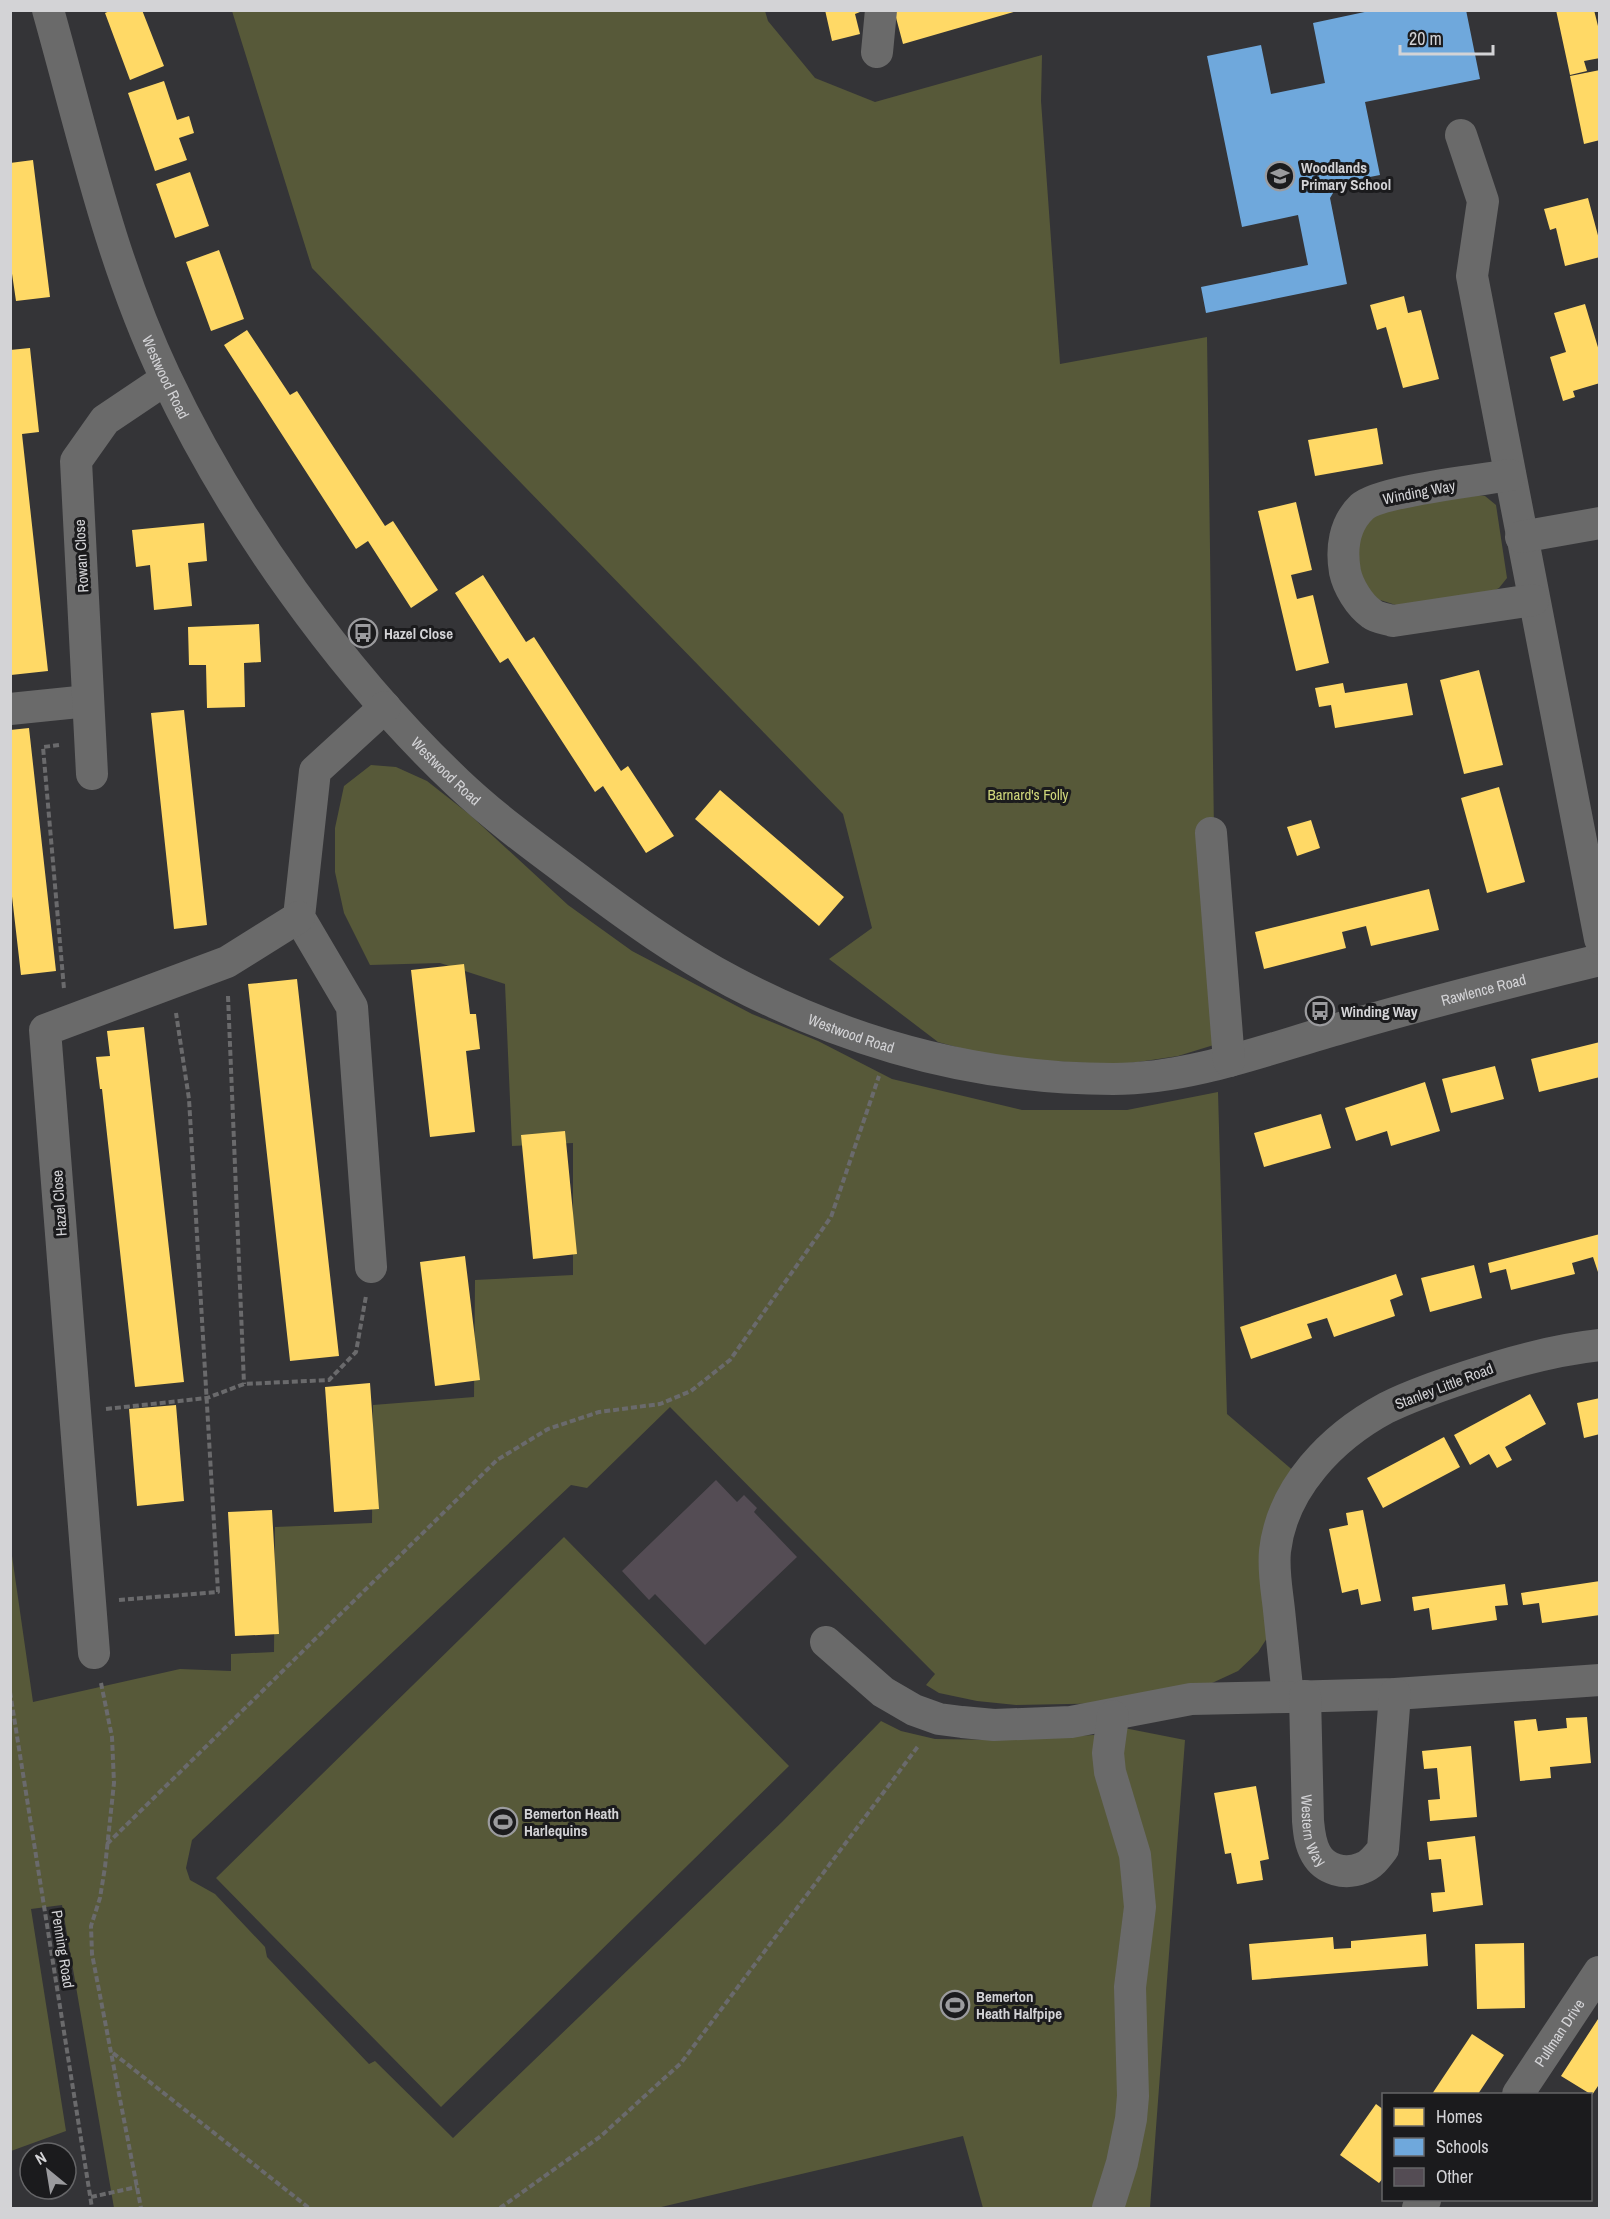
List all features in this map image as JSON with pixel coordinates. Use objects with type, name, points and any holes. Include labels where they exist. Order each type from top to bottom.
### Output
[{"type":"street","name":"Westwood Road","points":[[48,10],[117,258],[137,313],[166,379],[250,528],[305,606],[385,707],[412,738],[461,786],[510,828],[623,912],[731,981],[837,1029],[889,1047],[931,1058],[994,1070],[1059,1077],[1119,1079],[1172,1073],[1229,1060]]},
{"type":"street","points":[[877,52],[881,10]]},
{"type":"street","points":[[1461,135],[1483,201],[1472,276],[1599,939]]},
{"type":"street","name":"Rowan Close","points":[[92,774],[76,461],[105,420],[166,379]]},
{"type":"street","name":"Winding Way","points":[[1510,475],[1383,496],[1362,507],[1349,525],[1342,549],[1345,574],[1355,597],[1372,614],[1393,621],[1533,600]]},
{"type":"street","points":[[1521,537],[1599,523]]},
{"type":"street","points":[[10,709],[88,701]]},
{"type":"street","points":[[370,1268],[352,1007],[299,916],[315,771],[385,707]]},
{"type":"street","points":[[1211,833],[1229,1060]]},
{"type":"street","name":"Hazel Close","points":[[94,1653],[45,1030],[226,962],[299,916]]},
{"type":"street","name":"Rawlence Road","points":[[1229,1060],[1463,993],[1599,960]]},
{"type":"street","name":"Stanley Little Road","points":[[1297,1696],[1275,1573],[1275,1551],[1289,1503],[1300,1483],[1318,1460],[1360,1424],[1418,1393],[1521,1359],[1599,1345]]},
{"type":"street","points":[[826,1642],[883,1692],[914,1710],[939,1719],[994,1725],[1071,1722],[1191,1700],[1395,1694],[1599,1680]]},
{"type":"street","name":"Western Way","points":[[1297,1696],[1310,1841],[1325,1866],[1348,1871],[1362,1869],[1374,1861],[1383,1849],[1395,1694]]},
{"type":"street","points":[[1108,2208],[1122,2163],[1131,2119],[1133,2096],[1130,1987],[1140,1907],[1135,1855],[1110,1773],[1108,1752],[1113,1716]]},
{"type":"street","name":"Pullman Drive","points":[[1519,2093],[1599,1972]]},
{"type":"path","points":[[67,1023],[43,747],[90,741]]},
{"type":"path","points":[[226,962],[244,1384]]},
{"type":"path","points":[[90,1602],[218,1592],[189,1099],[171,983]]},
{"type":"path","points":[[107,1844],[497,1460],[548,1429],[599,1412],[660,1404],[691,1391],[730,1360],[831,1217],[889,1047]]},
{"type":"path","points":[[75,1412],[207,1398],[244,1384],[329,1380],[357,1352],[370,1268]]},
{"type":"path","points":[[94,1653],[112,1737],[114,1783],[100,1898],[92,1926],[92,1954],[141,2208]]},
{"type":"path","name":"Penning Road","points":[[10,1692],[92,2208]]},
{"type":"path","points":[[500,2208],[601,2136],[681,2063],[939,1719]]},
{"type":"path","points":[[112,2053],[309,2208]]},
{"type":"path","points":[[91,2198],[137,2187]]},
{"type":"green space","name":"Barnard's Folly","points":[[232,11],[765,11],[768,21],[815,78],[875,102],[1042,55],[1041,101],[1060,364],[1207,337],[1217,1044],[1178,1056],[1118,1065],[997,1058],[938,1042],[829,959],[872,928],[843,814],[312,268]]},
{"type":"green space","points":[[1468,494],[1485,496],[1496,505],[1507,578],[1499,588],[1489,593],[1399,606],[1377,599],[1362,581],[1355,562],[1358,542],[1365,525],[1382,510]]},
{"type":"green space","points":[[371,765],[396,767],[427,781],[469,814],[568,905],[632,951],[752,1014],[818,1041],[892,1079],[1022,1110],[1127,1110],[1218,1092],[1227,1414],[1296,1473],[1269,1635],[1258,1652],[1238,1671],[1212,1683],[1120,1703],[1016,1705],[977,1701],[939,1693],[926,1685],[935,1674],[670,1407],[587,1488],[571,1485],[192,1840],[186,1868],[190,1880],[215,1894],[265,1947],[267,1957],[369,2064],[375,2061],[453,2138],[782,1822],[881,1721],[901,1731],[935,1739],[1000,1740],[1094,1735],[1119,1727],[1185,1740],[1150,2208],[983,2208],[963,2136],[657,2208],[114,2208],[62,1905],[31,1909],[66,2131],[38,2141],[18,2141],[18,2148],[11,2151],[10,1542],[33,1702],[180,1669],[231,1671],[231,1654],[274,1652],[275,1527],[372,1523],[373,1405],[474,1397],[475,1280],[573,1275],[573,1143],[512,1146],[505,984],[440,963],[370,965],[344,913],[335,872],[335,828],[344,786]]},
{"type":"green space","name":"Bemerton Heath Harlequins","points":[[564,1537],[789,1766],[441,2107],[216,1878]]},
{"type":"building: Homes","points":[[112,10],[142,10],[164,66],[130,80],[105,13]]},
{"type":"building: Homes","points":[[825,10],[865,10],[855,14],[860,34],[832,41]]},
{"type":"building: Homes","points":[[894,10],[1017,10],[1017,11],[903,44]]},
{"type":"building: Homes","points":[[1556,10],[1594,10],[1600,34],[1600,58],[1584,61],[1587,71],[1570,75]]},
{"type":"building: Homes","points":[[1600,70],[1600,140],[1584,144],[1570,76]]},
{"type":"building: Homes","points":[[164,81],[177,120],[189,116],[194,133],[179,138],[187,160],[155,171],[128,93]]},
{"type":"building: Homes","points":[[33,160],[50,297],[16,301],[10,260],[10,163]]},
{"type":"building: Homes","points":[[190,172],[209,226],[175,238],[156,184]]},
{"type":"building: Homes","points":[[1588,198],[1600,243],[1600,257],[1565,266],[1556,228],[1550,230],[1544,209]]},
{"type":"building: Homes","points":[[219,250],[244,319],[211,331],[186,262]]},
{"type":"building: Homes","points":[[1404,296],[1408,313],[1421,310],[1439,379],[1403,388],[1386,327],[1377,330],[1370,305]]},
{"type":"building: Homes","points":[[1585,304],[1600,354],[1600,383],[1573,391],[1575,397],[1563,401],[1550,357],[1566,352],[1554,313]]},
{"type":"building: Homes","points":[[247,330],[290,395],[297,391],[385,526],[393,521],[438,590],[411,608],[368,541],[356,549],[224,345]]},
{"type":"building: Homes","points":[[30,348],[39,432],[22,434],[48,671],[11,675],[10,350]]},
{"type":"building: Homes","points":[[1377,428],[1383,464],[1315,476],[1308,440]]},
{"type":"building: Homes","points":[[1296,502],[1312,570],[1291,575],[1297,599],[1313,595],[1329,663],[1296,671],[1258,511]]},
{"type":"building: Homes","points":[[204,523],[207,561],[188,563],[192,606],[154,610],[150,565],[136,567],[132,530]]},
{"type":"building: Homes","points":[[483,575],[526,642],[534,637],[621,771],[628,766],[674,836],[646,853],[603,786],[595,792],[508,658],[500,663],[455,593]]},
{"type":"building: Homes","points":[[259,624],[261,662],[244,663],[245,707],[207,708],[206,665],[189,665],[188,627]]},
{"type":"building: Homes","points":[[1479,670],[1503,765],[1464,774],[1440,680]]},
{"type":"building: Homes","points":[[1343,683],[1345,693],[1407,683],[1413,715],[1335,728],[1331,705],[1319,707],[1315,688]]},
{"type":"building: Homes","points":[[184,710],[207,925],[174,929],[151,713]]},
{"type":"building: Homes","points":[[29,728],[56,971],[21,975],[10,879],[10,730]]},
{"type":"building: Homes","points":[[1499,787],[1525,882],[1487,893],[1461,798]]},
{"type":"building: Homes","points":[[720,790],[844,897],[819,926],[695,819]]},
{"type":"building: Homes","points":[[1311,820],[1320,848],[1297,856],[1287,827]]},
{"type":"building: Homes","points":[[1429,889],[1439,930],[1371,946],[1366,926],[1342,932],[1346,948],[1264,969],[1255,932]]},
{"type":"building: Homes","points":[[464,964],[470,1014],[476,1014],[480,1049],[466,1051],[475,1132],[430,1137],[411,970]]},
{"type":"building: Homes","points":[[297,979],[339,1356],[290,1361],[248,984]]},
{"type":"building: Homes","points":[[144,1027],[184,1382],[135,1387],[102,1089],[100,1089],[96,1057],[110,1056],[107,1031]]},
{"type":"building: Homes","points":[[1600,1042],[1600,1077],[1539,1092],[1531,1059]]},
{"type":"building: Homes","points":[[1495,1066],[1504,1099],[1451,1113],[1442,1079]]},
{"type":"building: Homes","points":[[1425,1082],[1440,1131],[1391,1146],[1387,1131],[1356,1141],[1345,1108]]},
{"type":"building: Homes","points":[[1321,1114],[1331,1148],[1264,1167],[1254,1133]]},
{"type":"building: Homes","points":[[565,1131],[577,1254],[533,1259],[521,1135]]},
{"type":"building: Homes","points":[[1600,1234],[1600,1278],[1593,1257],[1572,1263],[1575,1274],[1511,1290],[1506,1269],[1490,1273],[1488,1263]]},
{"type":"building: Homes","points":[[465,1256],[480,1380],[435,1386],[420,1262]]},
{"type":"building: Homes","points":[[1474,1265],[1482,1298],[1430,1312],[1421,1278]]},
{"type":"building: Homes","points":[[1396,1274],[1403,1295],[1390,1300],[1395,1316],[1334,1337],[1327,1318],[1307,1324],[1312,1338],[1251,1359],[1240,1327]]},
{"type":"building: Homes","points":[[370,1383],[379,1509],[334,1512],[325,1387]]},
{"type":"building: Homes","points":[[1530,1394],[1546,1424],[1505,1447],[1512,1460],[1497,1468],[1489,1454],[1470,1465],[1454,1435]]},
{"type":"building: Homes","points":[[1600,1398],[1600,1434],[1584,1438],[1577,1403]]},
{"type":"building: Homes","points":[[176,1405],[184,1501],[137,1506],[129,1409]]},
{"type":"building: Homes","points":[[1444,1437],[1460,1467],[1383,1508],[1367,1478]]},
{"type":"building: Homes","points":[[272,1510],[279,1634],[235,1636],[228,1512]]},
{"type":"building: Homes","points":[[1363,1510],[1381,1601],[1361,1605],[1358,1589],[1342,1593],[1329,1529],[1348,1525],[1346,1513]]},
{"type":"building: Homes","points":[[1600,1581],[1600,1615],[1542,1623],[1539,1603],[1523,1605],[1521,1593]]},
{"type":"building: Homes","points":[[1505,1584],[1508,1605],[1495,1606],[1497,1620],[1432,1630],[1429,1608],[1414,1611],[1412,1597]]},
{"type":"building: Homes","points":[[1587,1717],[1591,1763],[1550,1767],[1551,1778],[1520,1781],[1514,1721],[1536,1719],[1538,1731],[1567,1728],[1566,1718]]},
{"type":"building: Homes","points":[[1471,1746],[1477,1817],[1430,1821],[1428,1800],[1440,1799],[1437,1768],[1424,1769],[1422,1751]]},
{"type":"building: Homes","points":[[1256,1786],[1269,1859],[1260,1861],[1263,1880],[1237,1884],[1231,1853],[1225,1854],[1214,1793]]},
{"type":"building: Homes","points":[[1475,1836],[1483,1905],[1433,1912],[1431,1893],[1445,1892],[1441,1859],[1429,1860],[1427,1842]]},
{"type":"building: Homes","points":[[1426,1934],[1428,1966],[1252,1980],[1249,1944],[1333,1937],[1334,1949],[1351,1948],[1351,1941]]},
{"type":"building: Homes","points":[[1524,1943],[1525,2008],[1477,2009],[1475,1944]]},
{"type":"building: Homes","points":[[1600,2016],[1600,2083],[1592,2095],[1561,2076]]},
{"type":"building: Homes","points":[[1472,2034],[1504,2055],[1479,2093],[1433,2093]]},
{"type":"building: Homes","points":[[1376,2104],[1382,2108],[1382,2179],[1379,2183],[1340,2155]]},
{"type":"building: Schools","points":[[1374,10],[1466,10],[1480,79],[1365,102],[1380,175],[1339,183],[1330,198],[1347,284],[1206,313],[1201,287],[1308,265],[1298,215],[1242,227],[1207,56],[1261,45],[1271,94],[1325,83],[1313,23]]},
{"type":"building: Other","points":[[716,1480],[737,1502],[744,1495],[757,1508],[754,1512],[797,1557],[705,1645],[655,1594],[649,1600],[622,1571]]},
{"type":"place","name":"Woodlands Primary School","points":[[1280,176]]},
{"type":"place","name":"Hazel Close","points":[[363,633]]},
{"type":"place","name":"Winding Way","points":[[1320,1011]]},
{"type":"place","name":"Bemerton Heath Harlequins","points":[[503,1822]]},
{"type":"place","name":"Bemerton Heath Halfpipe","points":[[955,2005]]}]
